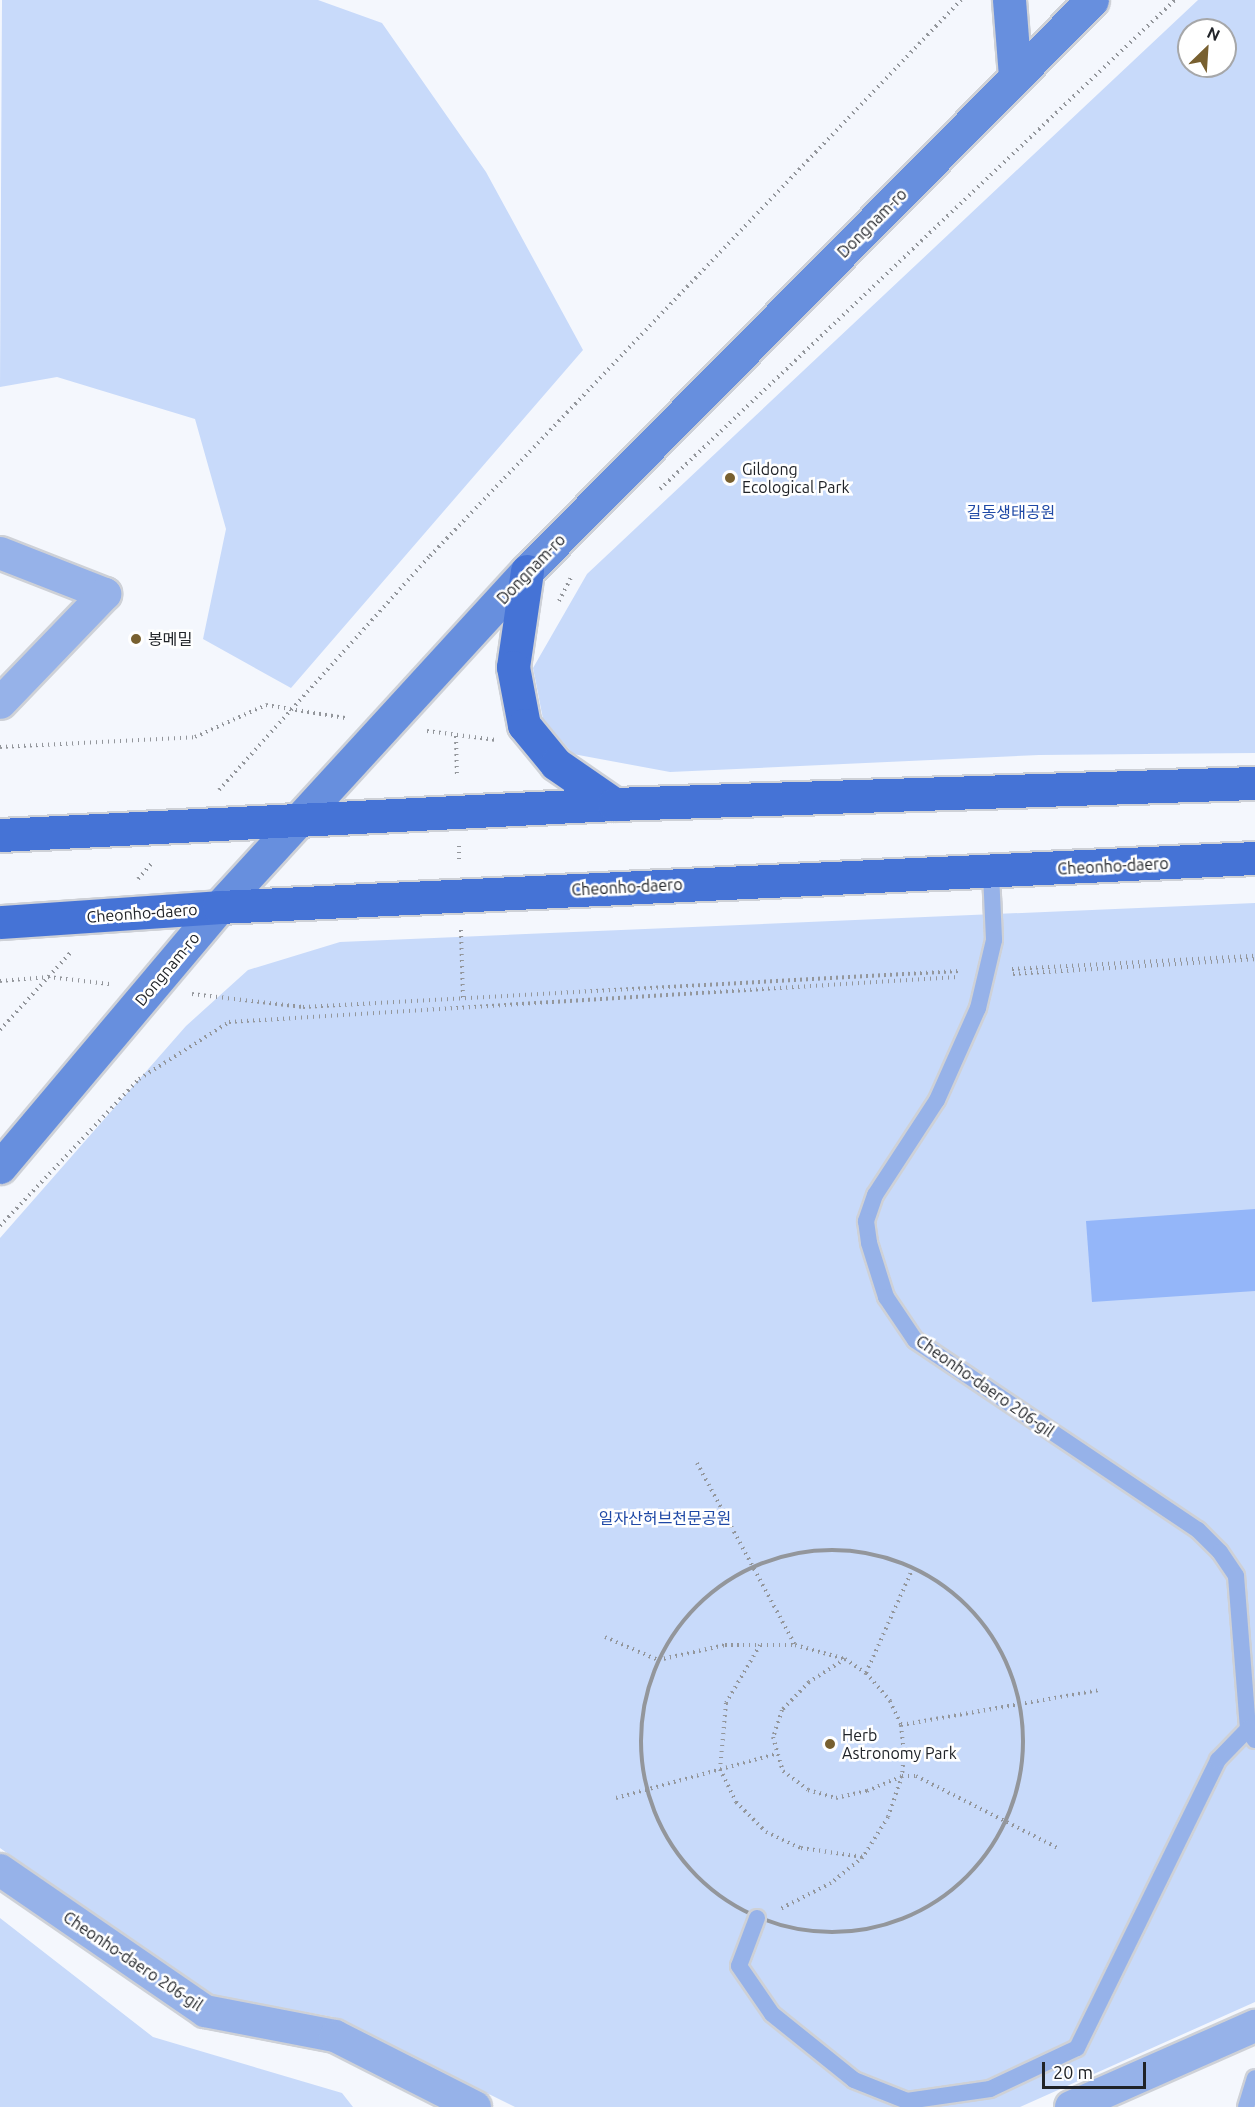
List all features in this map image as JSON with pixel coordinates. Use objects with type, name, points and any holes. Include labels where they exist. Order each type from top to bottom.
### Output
[{"type":"main road","points":[[1009,0],[1015,77]]},
{"type":"main road","name":"Dongnam-ro","points":[[0,1167],[219,908],[296,821],[528,571],[1092,0]]},
{"type":"main road","points":[[528,571],[513,667],[524,725],[556,764],[614,804]]},
{"type":"main road","points":[[0,835],[614,804],[1255,783]]},
{"type":"main road","name":"Cheonho-daero","points":[[0,922],[219,908],[991,873],[1255,858]]},
{"type":"street","points":[[0,554],[105,594],[0,703]]},
{"type":"street","name":"Cheonho-daero 206-gil","points":[[0,1870],[205,2012],[335,2036],[476,2107]]},
{"type":"street","points":[[1071,2107],[1255,2026]]},
{"type":"lane","name":"Cheonho-daero 206-gil","points":[[991,873],[994,940],[978,1008],[937,1100],[874,1195],[866,1221],[869,1243],[886,1297],[915,1340],[1198,1530],[1220,1552],[1236,1576],[1251,1734]]},
{"type":"lane","points":[[761,1916],[739,1966],[772,2014],[854,2080],[907,2101],[990,2090],[1077,2048],[1218,1760],[1251,1734]]},
{"type":"lane","points":[[1246,2107],[1255,2078]]},
{"type":"path","points":[[0,1030],[430,556],[961,0]]},
{"type":"path","points":[[655,494],[1175,0]]},
{"type":"path","points":[[556,607],[577,568]]},
{"type":"path","points":[[0,747],[195,737],[266,705],[493,741],[524,725]]},
{"type":"path","points":[[0,1226],[139,1079],[229,1022],[1255,957]]},
{"type":"path","points":[[305,1018],[303,1007],[986,973]]},
{"type":"path","points":[[0,981],[48,977]]},
{"type":"path","points":[[697,1463],[795,1644]]},
{"type":"path","points":[[834,1550],[874,1554],[913,1568],[951,1591],[983,1622],[1006,1660],[1021,1703],[1024,1743],[1020,1783],[1007,1822],[975,1871],[928,1908],[873,1929],[814,1932],[761,1916],[719,1896],[687,1866],[662,1830],[646,1790],[640,1746],[644,1702],[658,1660],[675,1630],[697,1604],[753,1566],[792,1554],[834,1550]]},
{"type":"path","points":[[866,1674],[913,1568]]},
{"type":"path","points":[[605,1637],[658,1660],[725,1645],[795,1644],[845,1659],[866,1674],[890,1701],[901,1725],[902,1776],[888,1817],[863,1857],[831,1883],[775,1911]]},
{"type":"path","points":[[760,1645],[726,1703],[720,1769],[736,1802],[766,1832],[801,1848],[863,1857]]},
{"type":"path","points":[[845,1659],[809,1682],[782,1710],[773,1737],[776,1754],[783,1771],[808,1790],[836,1798],[867,1791],[902,1776],[916,1776],[1058,1848]]},
{"type":"path","points":[[901,1725],[1099,1690]]},
{"type":"path","points":[[616,1798],[776,1754]]},
{"type":"green space","points":[[2,0],[318,0],[382,23],[486,172],[583,350],[291,688],[203,639],[226,529],[195,419],[57,377],[0,387]]},
{"type":"green space","name":"길동생태공원","points":[[1198,0],[1255,0],[1255,753],[1039,755],[670,772],[573,754],[543,719],[533,668],[587,574],[1177,20],[1177,78],[1237,78],[1237,18],[1179,18]]},
{"type":"green space","name":"일자산허브천문공원","points":[[1255,903],[1255,2002],[1020,2107],[515,2107],[333,2017],[203,1993],[0,1848],[0,1238],[186,1026],[248,970],[340,942]]},
{"type":"green space","points":[[0,1918],[153,2037],[342,2093],[353,2107],[0,2107]]},
{"type":"building","points":[[1255,1209],[1255,1291],[1092,1302],[1086,1221]]},
{"type":"place","name":"Gildong Ecological Park","points":[[730,478]]},
{"type":"place","name":"봉메밀","points":[[136,639]]},
{"type":"place","name":"Herb Astronomy Park","points":[[830,1744]]}]
